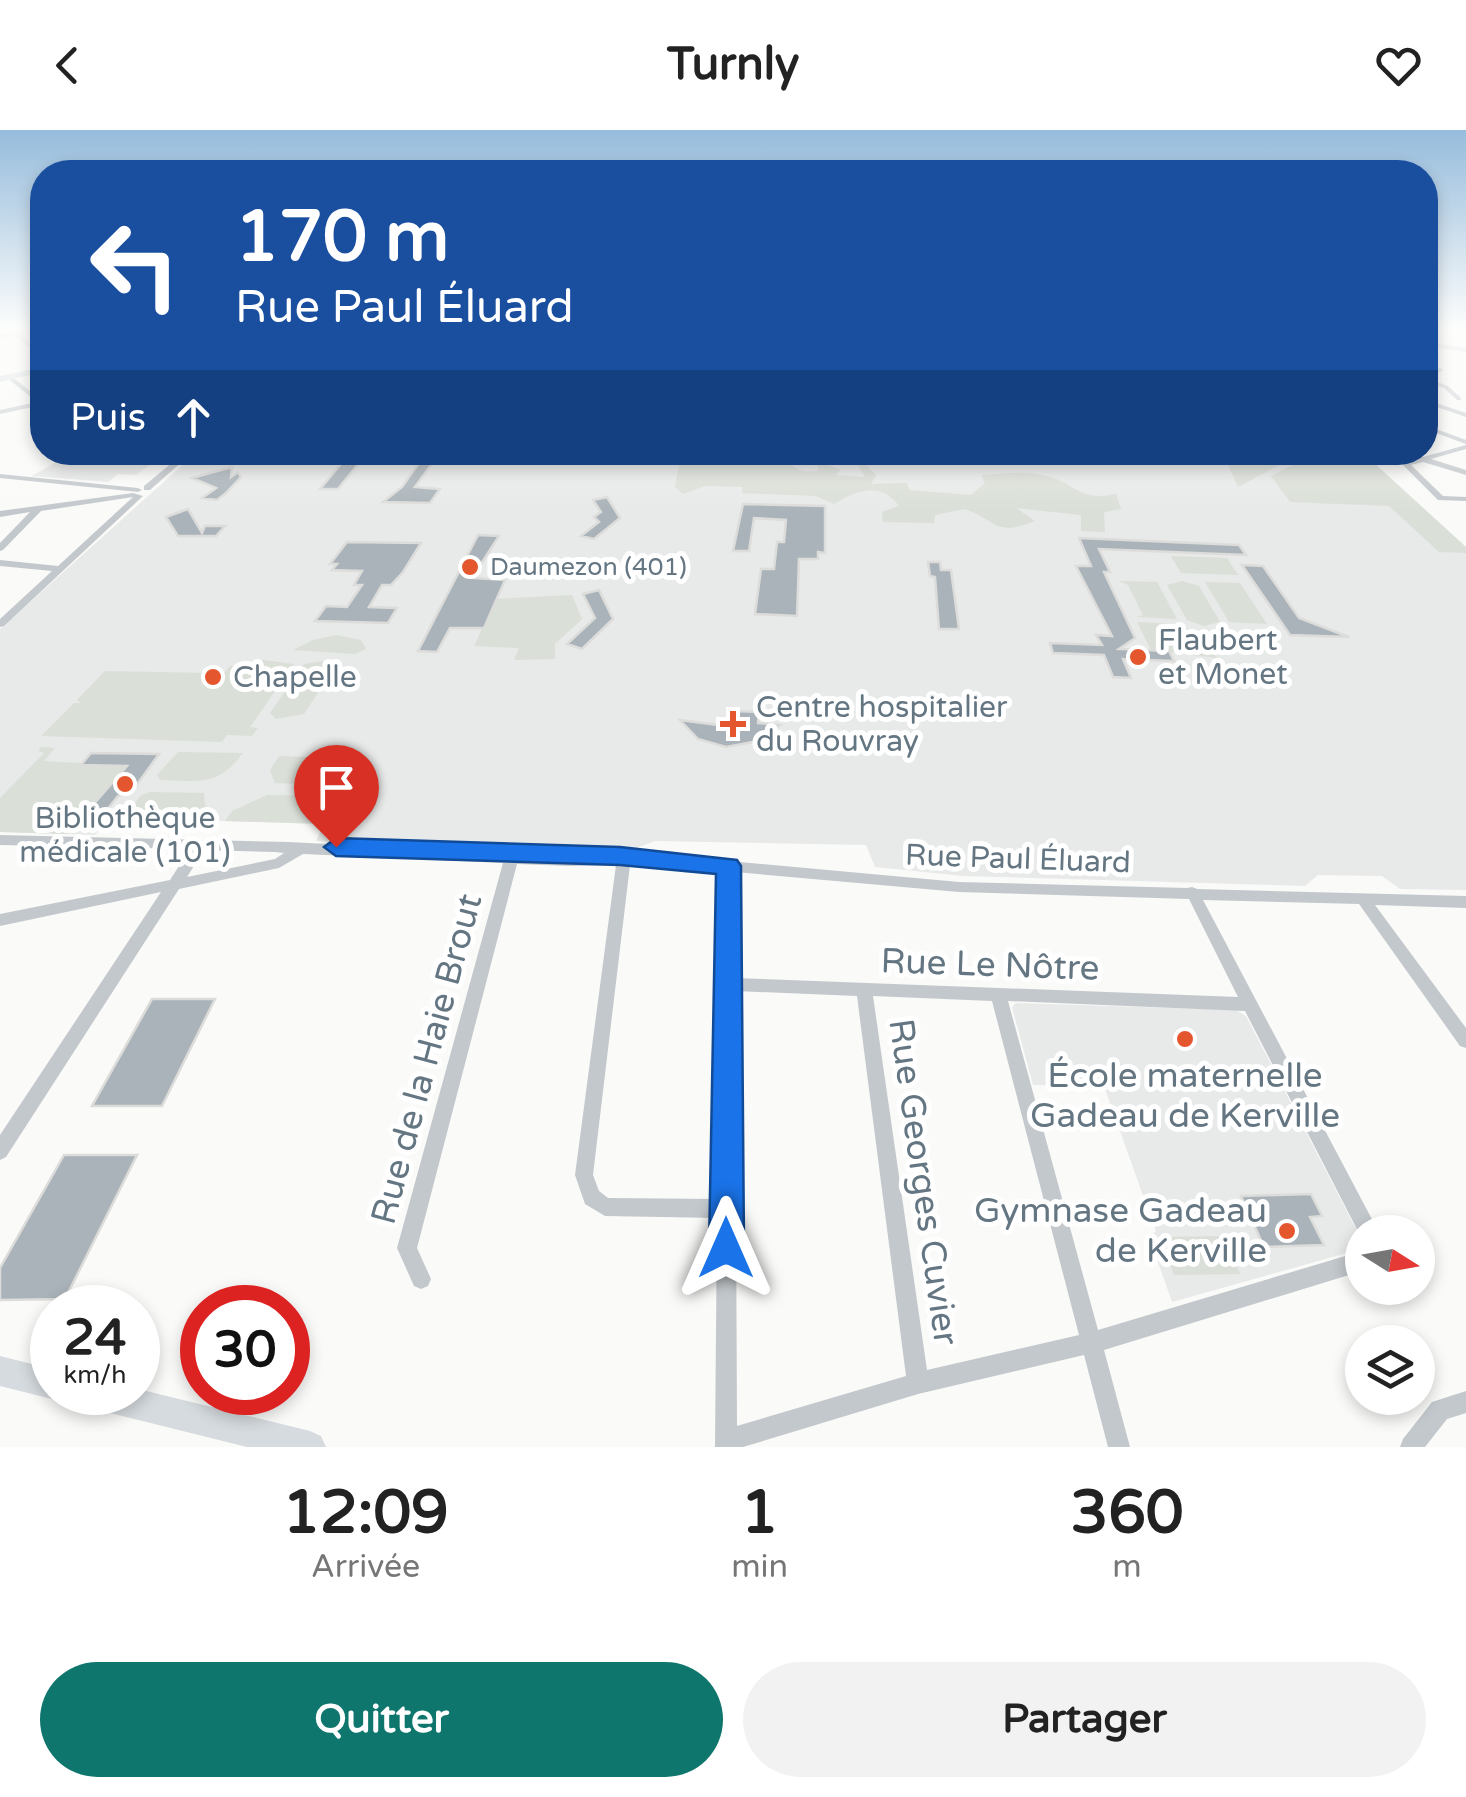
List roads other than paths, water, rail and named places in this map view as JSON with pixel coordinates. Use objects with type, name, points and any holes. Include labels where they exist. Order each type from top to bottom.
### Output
[{"type":"main road","points":[[0,1372],[30,1379]]},
{"type":"main road","points":[[160,1410],[310,1447]]},
{"type":"street","points":[[1449,389],[1459,399]]},
{"type":"street","points":[[1438,405],[1466,415]]},
{"type":"street","points":[[0,412],[30,406]]},
{"type":"street","points":[[1438,433],[1466,445]]},
{"type":"street","points":[[1438,453],[1466,445]]},
{"type":"street","points":[[0,624],[139,492],[173,465]]},
{"type":"street","points":[[1409,465],[1406,467],[1440,498],[1466,500]]},
{"type":"street","points":[[1438,465],[1466,473]]},
{"type":"street","points":[[0,476],[139,492]]},
{"type":"street","points":[[0,514],[139,492]]},
{"type":"street","points":[[0,548],[37,510]]},
{"type":"street","points":[[0,562],[60,569]]},
{"type":"street","points":[[0,840],[512,856]]},
{"type":"street","points":[[0,1150],[200,845]]},
{"type":"street","points":[[279,848],[298,852],[624,858],[584,1175],[592,1196],[605,1208],[727,1210]]},
{"type":"street","points":[[0,920],[280,863],[298,852]]},
{"type":"street","name":"Rue Paul Éluard","points":[[512,856],[570,861],[624,858],[959,887],[1466,902]]},
{"type":"street","name":"Rue de la Haie Brout","points":[[421,1278],[407,1248],[512,856]]},
{"type":"street","points":[[728,866],[726,1444],[918,1383],[1091,1343],[1345,1266]]},
{"type":"street","points":[[1192,892],[1359,1215]]},
{"type":"street","points":[[1362,898],[1466,1042]]},
{"type":"street","name":"Rue Le Nôtre","points":[[728,984],[1251,1004]]},
{"type":"street","name":"Rue Georges Cuvier","points":[[864,990],[918,1383]]},
{"type":"street","points":[[999,996],[1118,1447]]},
{"type":"street","points":[[1412,1447],[1440,1410],[1466,1402]]},
{"type":"place","name":"Daumezon (401)","points":[[470,567]]},
{"type":"place","name":"Flaubert et Monet","points":[[1138,657]]},
{"type":"place","name":"Chapelle","points":[[213,677]]},
{"type":"place","name":"Centre hospitalier du Rouvray","points":[[733,724]]},
{"type":"place","name":"Bibliothèque médicale (101)","points":[[125,784]]},
{"type":"place","name":"École maternelle Gadeau de Kerville","points":[[1185,1039]]},
{"type":"place","name":"Gymnase Gadeau de Kerville","points":[[1287,1231]]}]
